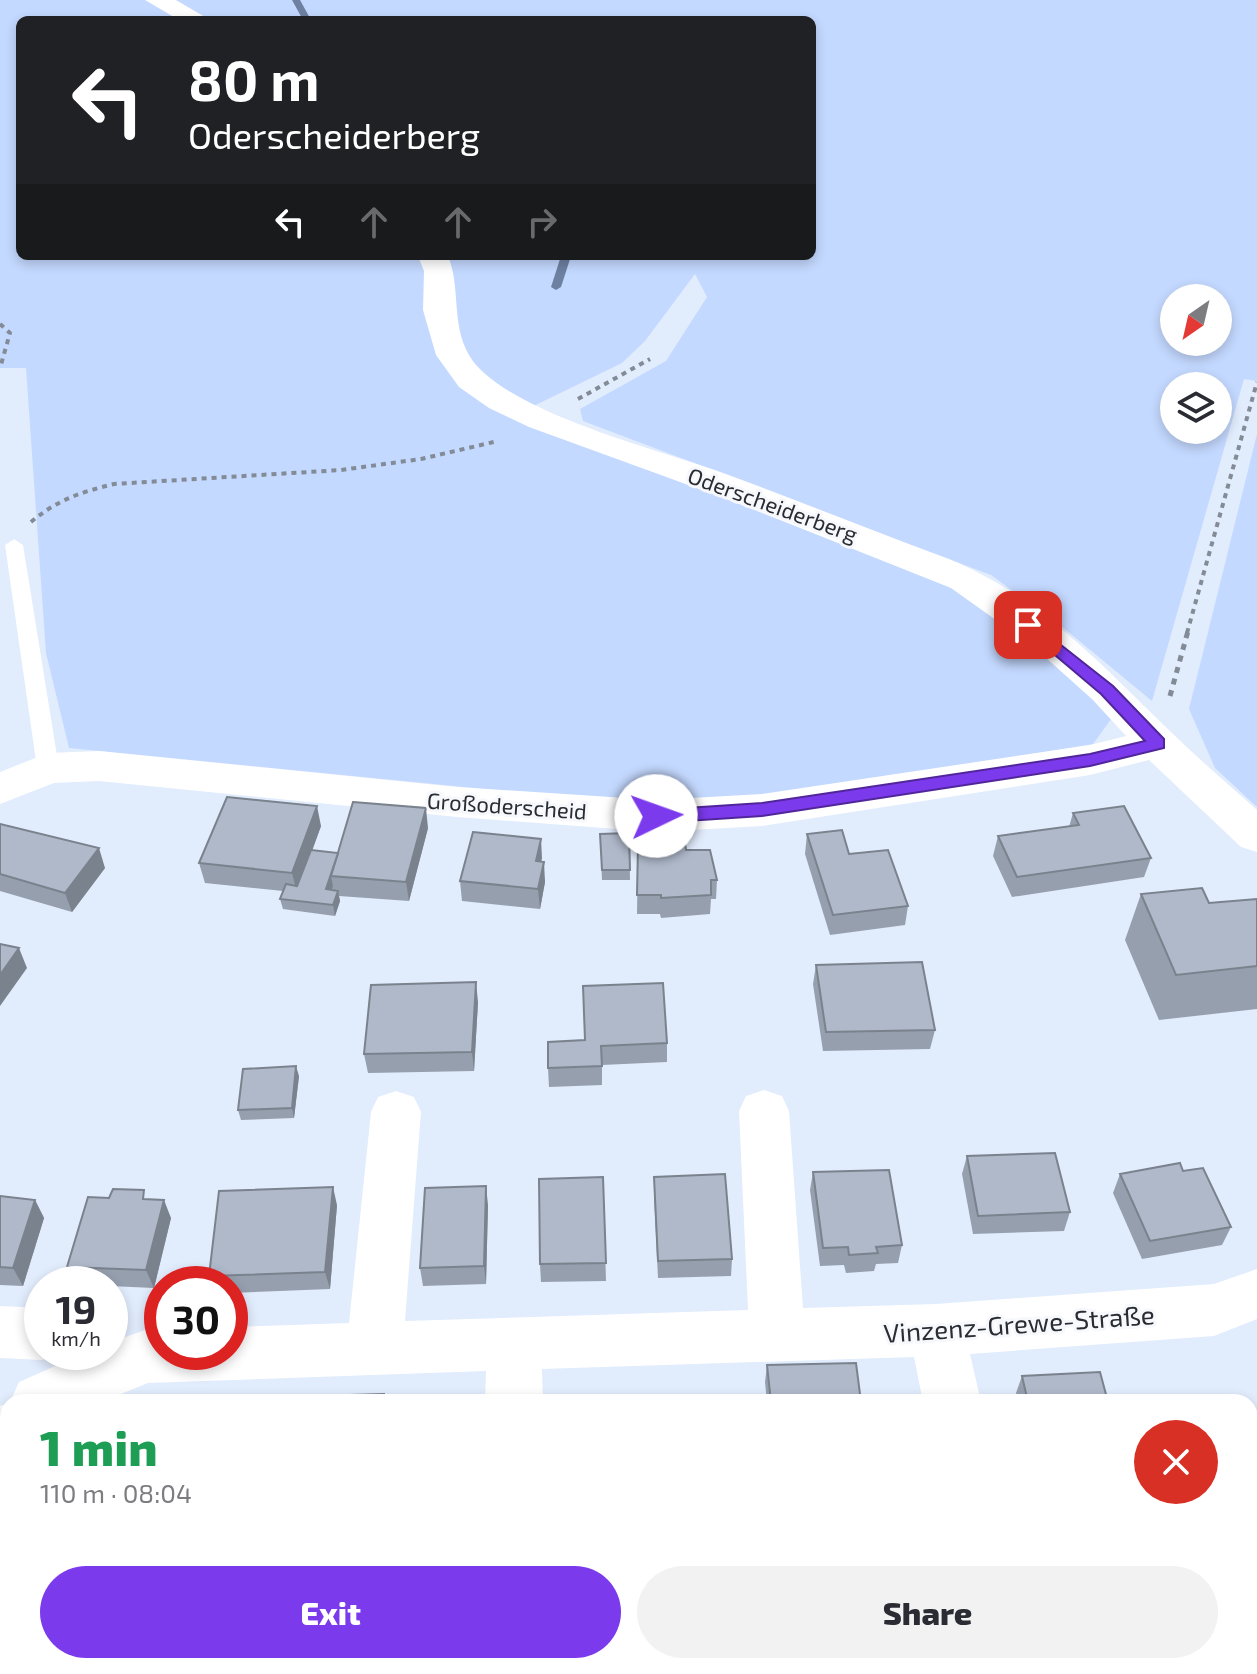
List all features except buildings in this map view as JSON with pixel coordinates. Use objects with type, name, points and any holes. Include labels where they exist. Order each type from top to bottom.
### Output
[{"type":"street","points":[[157,0],[190,16]]},
{"type":"street","name":"Oderscheiderberg","points":[[435,260],[439,271],[439,310],[452,355],[471,380],[501,401],[541,420],[761,499],[964,580],[1049,639],[1107,690],[1157,743],[1257,836]]},
{"type":"street","name":"Großoderscheid","points":[[0,789],[48,768],[99,766],[457,802],[656,816],[762,810],[1090,760],[1157,743]]},
{"type":"street","points":[[764,1111],[777,1335]]},
{"type":"street","points":[[375,1348],[396,1112]]},
{"type":"street","name":"Vinzenz-Grewe-Straße","points":[[128,1358],[514,1342],[936,1330],[1214,1310],[1257,1294]]},
{"type":"street","points":[[936,1330],[950,1394]]},
{"type":"street","points":[[0,1332],[24,1333]]},
{"type":"street","points":[[514,1342],[514,1394]]},
{"type":"street","name":"Vinzenz-Grewe-Straße","points":[[50,1394],[84,1370]]},
{"type":"lane","points":[[14,545],[48,768]]},
{"type":"path","points":[[0,324],[10,333],[0,368]]},
{"type":"path","points":[[14,545],[41,509],[77,494],[136,480],[287,476],[456,453],[501,440],[650,359]]},
{"type":"path","points":[[1157,743],[1257,382]]},
{"type":"shaded area","points":[[0,0],[1257,0],[1257,381],[1244,379],[1232,421],[1232,372],[1160,372],[1160,444],[1225,444],[1152,701],[1066,630],[991,575],[583,421],[580,409],[666,361],[707,297],[695,274],[645,341],[622,363],[511,417],[953,586],[1038,647],[1114,715],[1093,744],[758,800],[656,806],[69,748],[46,653],[26,368],[0,368]]},
{"type":"shaded area","points":[[1257,434],[1257,807],[1215,768],[1189,709]]},
{"type":"waterway","points":[[296,0],[305,16]]},
{"type":"waterway","points":[[556,287],[565,260]]},
{"type":"route","points":[[656,816],[762,810],[1090,760],[1157,743],[1107,690],[1049,639],[1028,625]]}]
